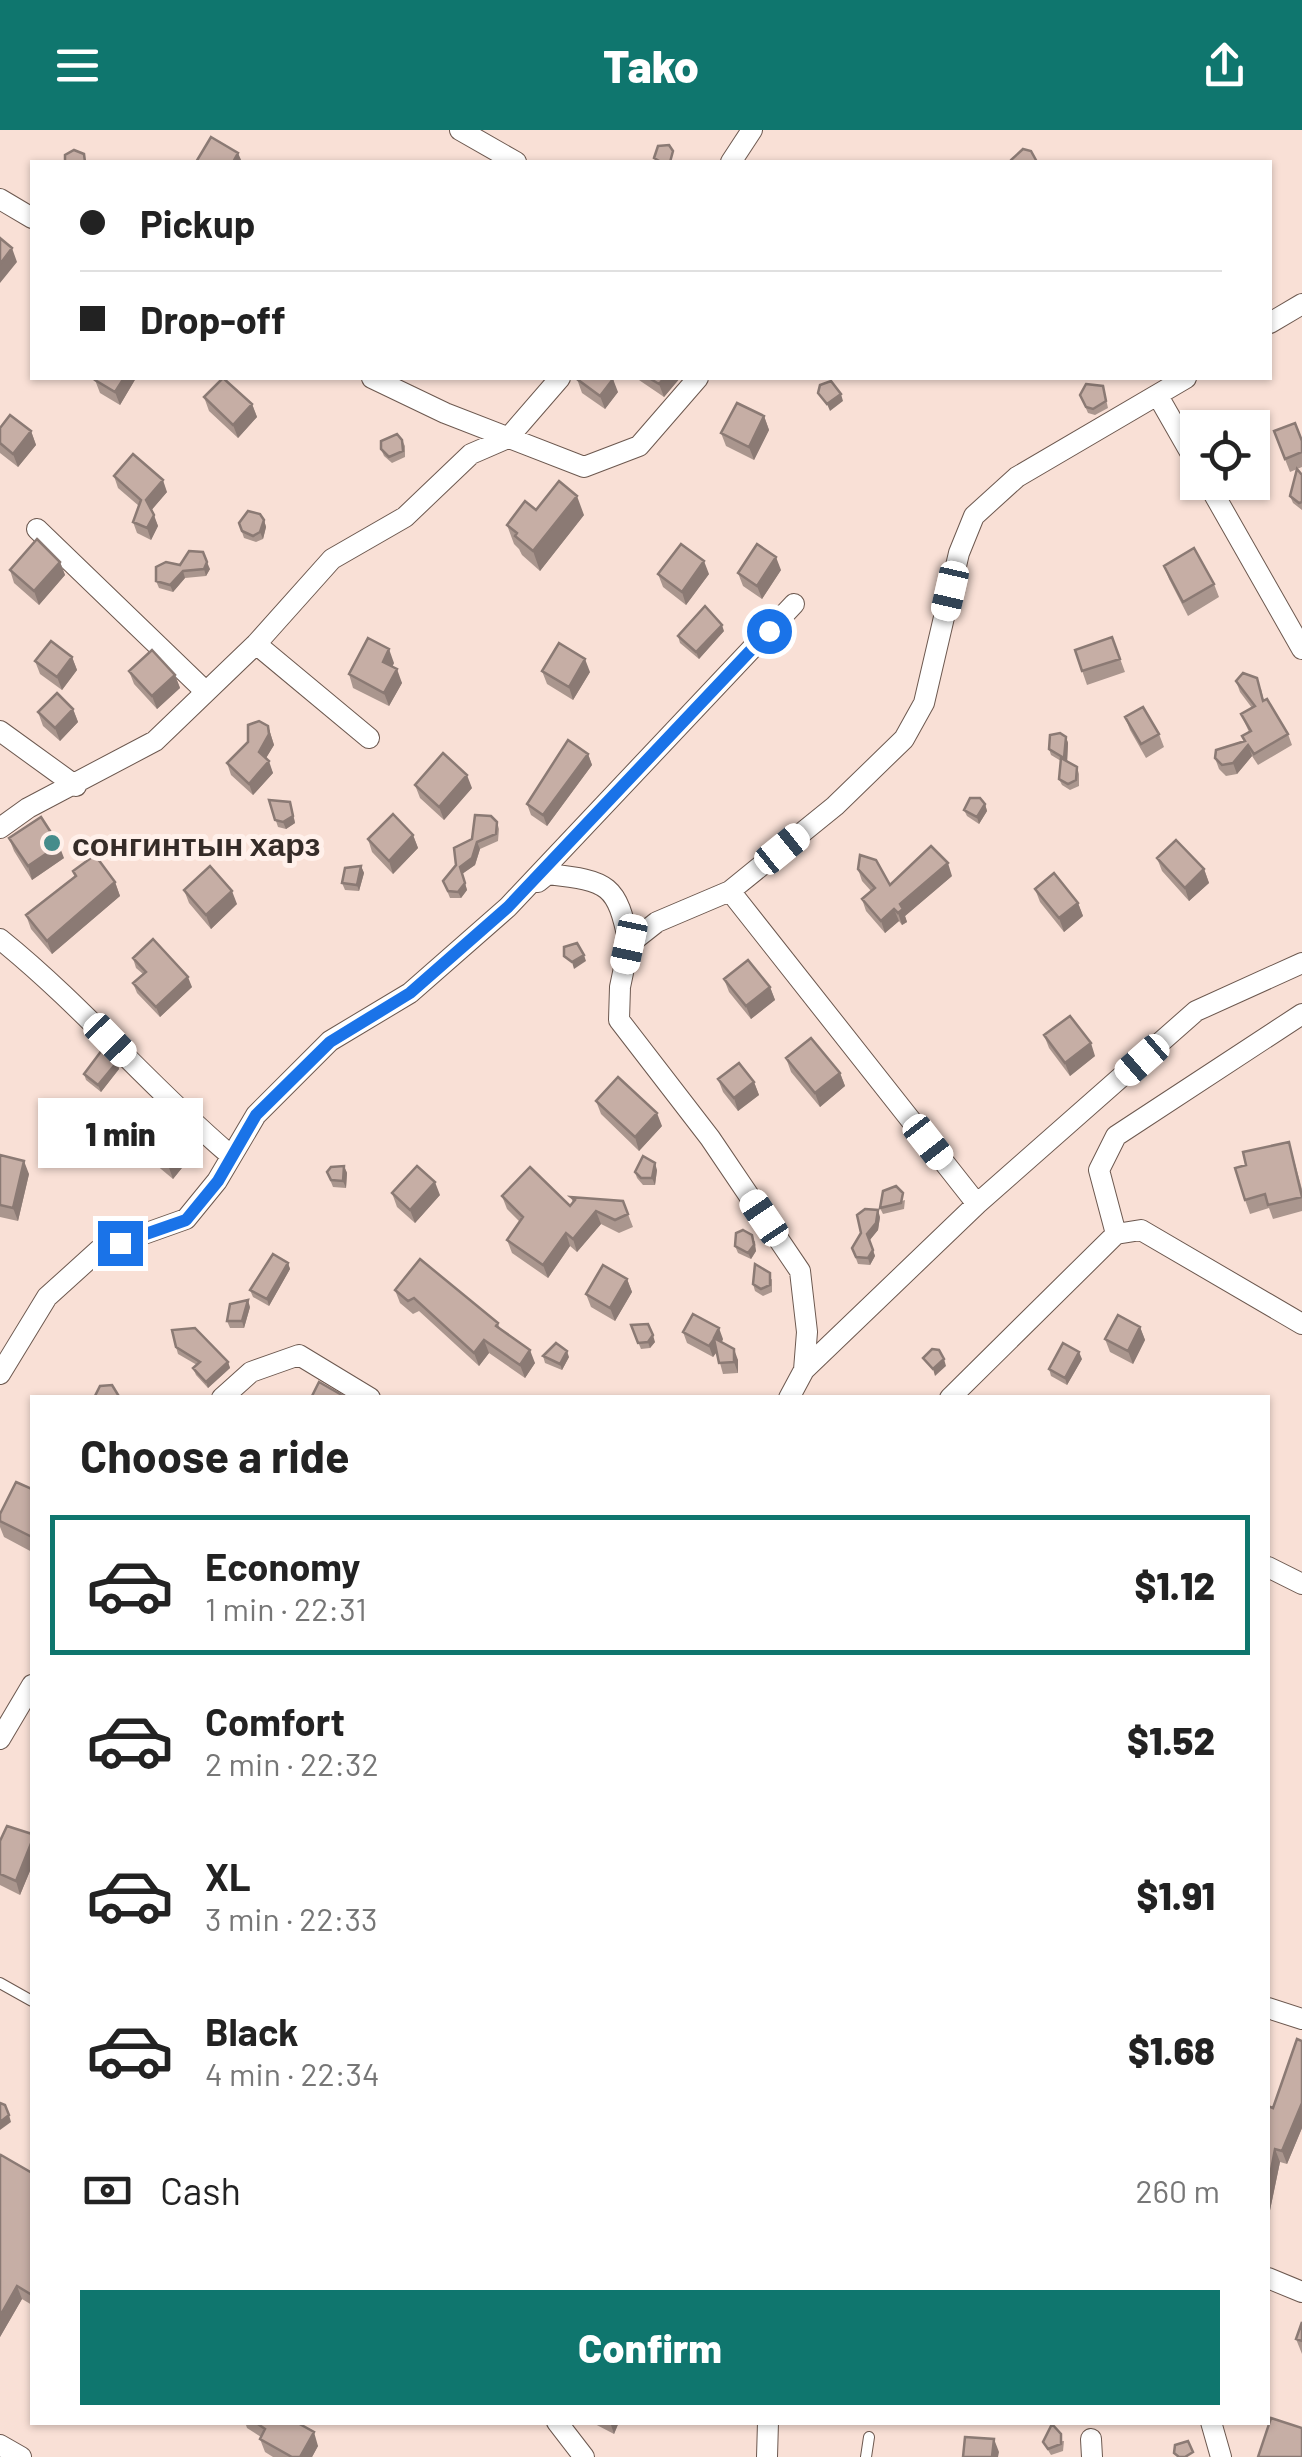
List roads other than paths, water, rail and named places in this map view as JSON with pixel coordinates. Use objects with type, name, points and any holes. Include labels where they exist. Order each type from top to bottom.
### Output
[{"type":"street","points":[[460,130],[512,160]]},
{"type":"street","points":[[732,160],[752,130]]},
{"type":"street","points":[[0,200],[30,217]]},
{"type":"street","points":[[1272,322],[1302,304]]},
{"type":"street","points":[[377,380],[584,467],[639,446],[696,380]]},
{"type":"street","points":[[0,828],[28,808],[156,742],[204,690],[256,644],[332,559],[406,517],[471,454],[508,438],[558,380]]},
{"type":"street","points":[[629,944],[657,922],[730,891],[835,806],[904,739],[924,704],[959,553],[974,516],[1017,477],[1183,380]]},
{"type":"street","points":[[1158,396],[1180,434]]},
{"type":"street","points":[[1217,500],[1302,650]]},
{"type":"street","points":[[37,529],[204,690]]},
{"type":"street","points":[[508,907],[794,604]]},
{"type":"street","points":[[256,644],[370,738]]},
{"type":"street","points":[[0,731],[76,786]]},
{"type":"street","points":[[0,1374],[47,1297],[99,1250],[186,1220],[218,1181],[229,1154],[256,1115],[330,1042],[410,993],[548,874],[593,879],[620,902],[629,944],[620,987],[619,1020],[710,1138],[800,1272],[807,1332],[804,1370]]},
{"type":"street","points":[[730,891],[977,1204]]},
{"type":"street","points":[[0,939],[63,990],[182,1114],[229,1154]]},
{"type":"street","points":[[792,1395],[804,1370],[977,1204],[1196,1012],[1302,963]]},
{"type":"street","points":[[1116,1234],[1099,1170],[1116,1136],[1302,1014]]},
{"type":"street","points":[[953,1395],[1116,1234],[1141,1230],[1302,1324]]},
{"type":"street","points":[[225,1395],[251,1372],[299,1355],[365,1395]]},
{"type":"street","points":[[1270,1568],[1302,1584]]},
{"type":"street","points":[[0,1739],[8,1717],[30,1688]]},
{"type":"street","points":[[1270,2009],[1302,2018]]},
{"type":"street","points":[[1270,2279],[1302,2292]]},
{"type":"street","points":[[559,2425],[584,2457]]},
{"type":"street","points":[[768,2425],[768,2457]]},
{"type":"street","points":[[1212,2425],[1221,2457]]},
{"type":"street","points":[[0,2445],[21,2457]]},
{"type":"lane","points":[[0,1983],[30,2000]]},
{"type":"lane","points":[[866,2457],[869,2437]]},
{"type":"place","name":"сонгинтын харз","points":[[52,843]]}]
